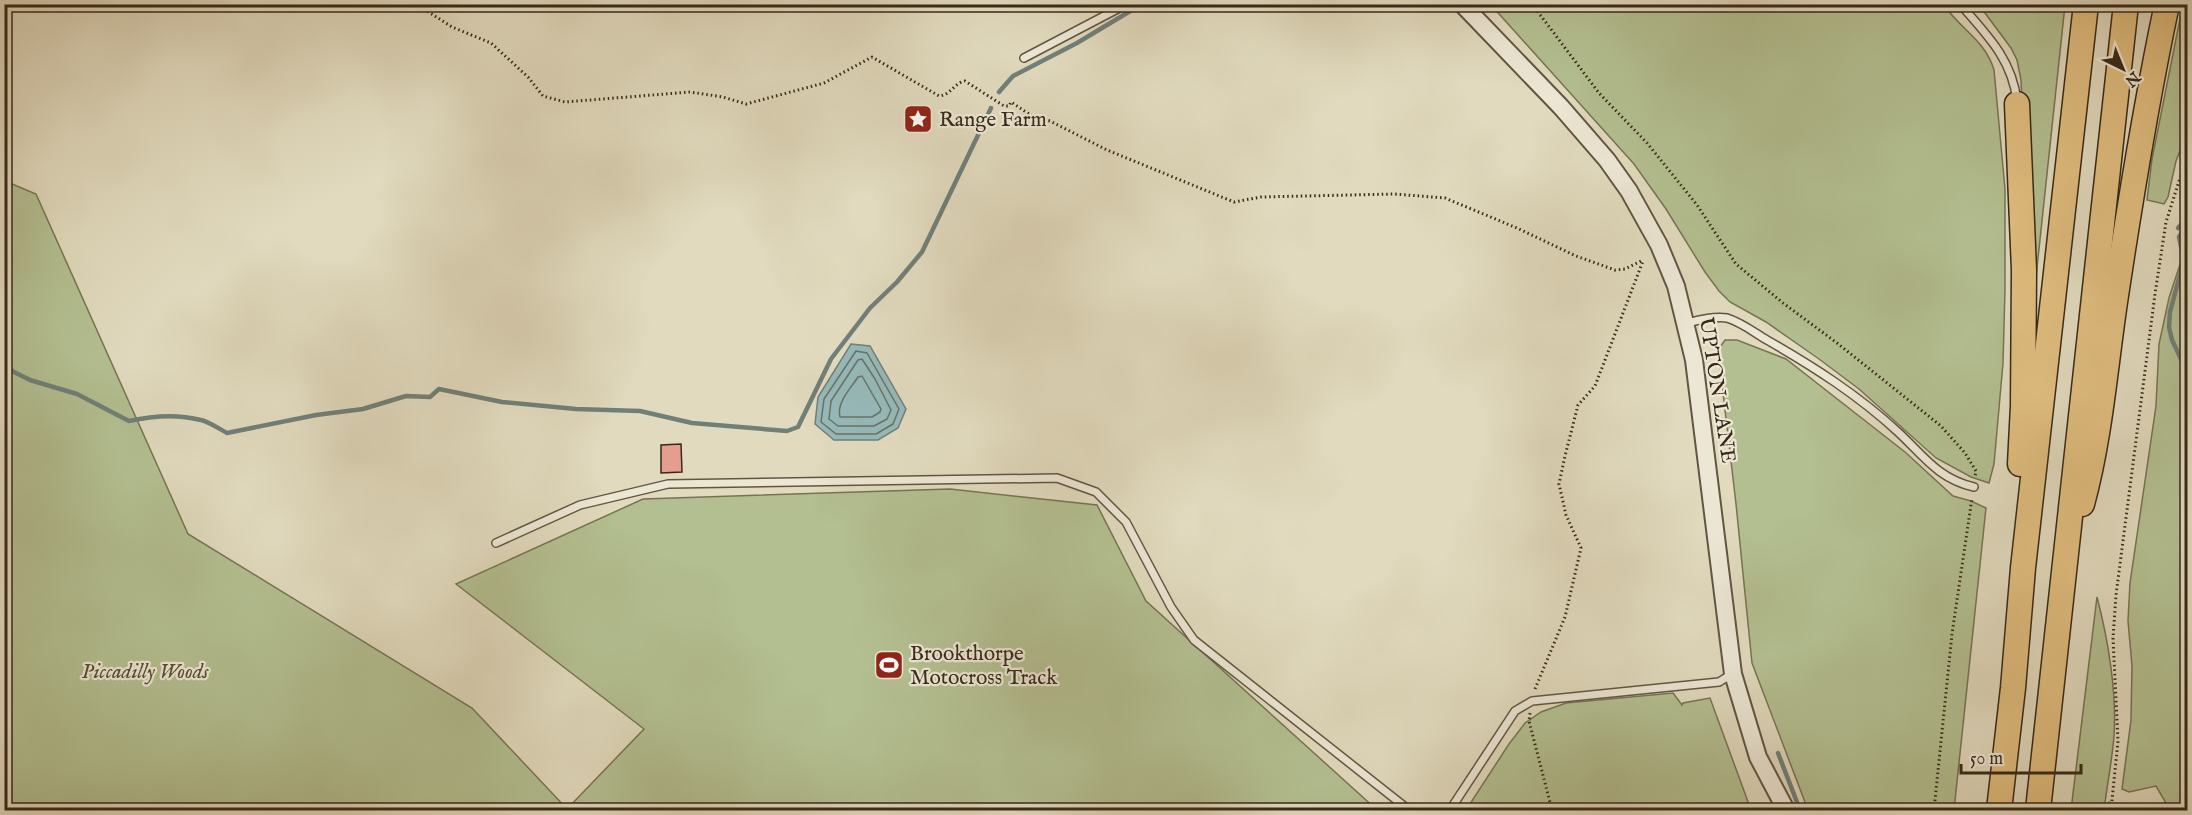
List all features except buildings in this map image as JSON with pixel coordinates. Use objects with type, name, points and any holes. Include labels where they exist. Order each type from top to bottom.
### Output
[{"type":"highway","points":[[1999,810],[2013,688],[2023,568],[2086,4]]},
{"type":"highway","points":[[2038,810],[2062,572],[2126,4]]},
{"type":"highway","points":[[2062,572],[2093,465],[2115,301],[2148,98],[2167,4]]},
{"type":"highway","points":[[2017,104],[2024,270],[2023,406],[2020,457],[2023,568]]},
{"type":"street","name":"UPTON LANE","points":[[1462,4],[1561,107],[1607,160],[1629,191],[1659,245],[1676,286],[1694,360],[1733,674],[1758,757],[1786,810]]},
{"type":"lane","points":[[1024,58],[1127,4]]},
{"type":"lane","points":[[1960,5],[1982,29],[2006,62],[2012,73],[2017,104]]},
{"type":"lane","points":[[1686,323],[1712,318],[1728,319],[1803,360],[1856,397],[1898,432],[1940,472],[1951,480],[1974,487]]},
{"type":"lane","points":[[496,543],[580,505],[668,484],[1057,478],[1096,492],[1126,522],[1171,607],[1194,640],[1409,810]]},
{"type":"lane","points":[[1450,810],[1515,711],[1532,701],[1719,682],[1733,674]]},
{"type":"path","points":[[416,4],[452,27],[491,43],[528,77],[543,96],[555,100],[565,102],[608,100],[690,92],[723,97],[746,104],[824,83],[872,57],[939,96],[945,96],[955,85],[965,81],[1004,106],[1009,106],[1011,102],[1032,116],[1050,122],[1107,150],[1234,202],[1261,197],[1394,194],[1446,198],[1576,256],[1615,270],[1643,260],[1594,386],[1578,405],[1559,484],[1566,514],[1581,548],[1565,617],[1536,682],[1529,721],[1552,810]]},
{"type":"path","points":[[2109,810],[2106,806],[2112,801],[2118,741],[2113,639],[2116,595],[2166,222],[2187,153]]},
{"type":"green space","points":[[1491,5],[1944,5],[1979,43],[1994,70],[2005,189],[2005,289],[2003,363],[1994,464],[1989,483],[1971,477],[1936,458],[1859,389],[1766,322],[1730,302],[1705,272],[1666,209],[1634,164]]},
{"type":"green space","points":[[1979,5],[2065,5],[2036,277],[2030,276],[2021,80],[2017,60],[2011,48]]},
{"type":"green space","points":[[2180,5],[2187,5],[2187,133],[2176,161],[2168,197],[2164,204],[2147,200],[2152,159],[2182,9],[2179,8]]},
{"type":"green space","name":"Piccadilly Woods","points":[[5,181],[36,194],[188,534],[472,708],[567,809],[644,729],[456,584],[643,499],[950,489],[1097,505],[1146,601],[1377,810],[9,810],[4,806]]},
{"type":"green space","points":[[2187,243],[2188,810],[2170,810],[2156,786],[2129,792],[2122,789],[2131,720],[2132,666],[2128,621],[2130,583],[2156,406],[2159,344],[2169,298]]},
{"type":"green space","points":[[1725,340],[1737,340],[1786,359],[1905,452],[1953,496],[1986,508],[1954,810],[1808,810],[1752,663],[1718,350]]},
{"type":"green space","points":[[2097,597],[2105,630],[2113,684],[2115,719],[2112,755],[2104,810],[2071,810]]},
{"type":"green space","points":[[1673,693],[1682,705],[1710,698],[1751,810],[1466,810],[1525,723],[1541,712],[1566,703]]},
{"type":"water","points":[[851,344],[870,346],[906,409],[898,428],[878,440],[834,440],[815,424],[818,397]]},
{"type":"waterway","points":[[999,92],[1013,76],[1077,43],[1142,4]]},
{"type":"waterway","points":[[4,356],[12,371],[30,380],[77,394],[129,421],[174,416],[192,418],[204,421],[227,433],[316,415],[363,409],[406,396],[430,397],[439,389],[502,402],[576,409],[640,411],[692,423],[787,431],[798,427],[831,359],[870,308],[897,282],[922,252],[991,108]]},
{"type":"waterway","points":[[2188,218],[2179,237],[2184,260],[2170,312],[2169,327],[2172,340],[2188,374]]},
{"type":"waterway","points":[[2178,228],[2186,219]]},
{"type":"waterway","points":[[1778,753],[1800,810]]},
{"type":"place","name":"Range Farm","points":[[918,119]]},
{"type":"place","name":"Brookthorpe Motocross Track","points":[[889,665]]}]
